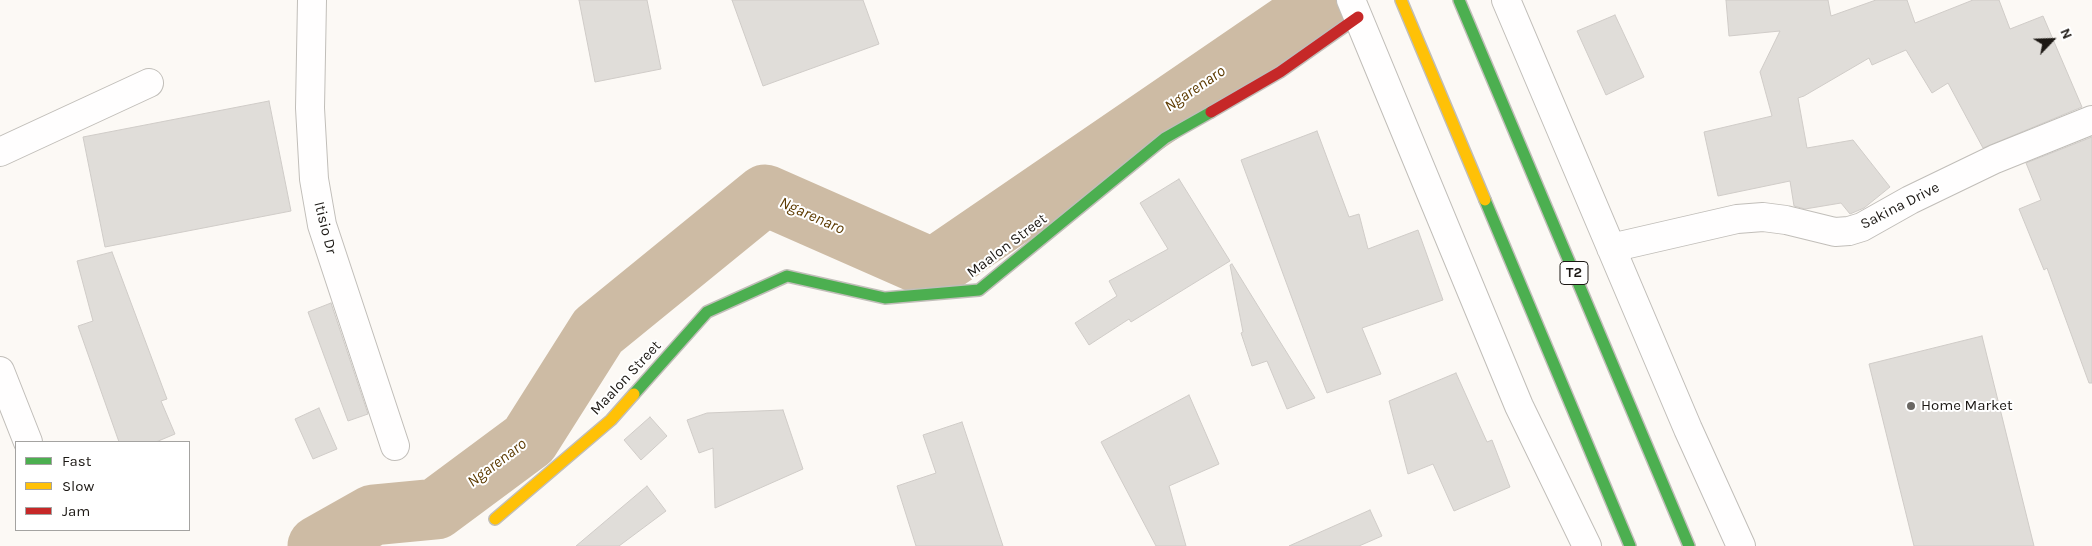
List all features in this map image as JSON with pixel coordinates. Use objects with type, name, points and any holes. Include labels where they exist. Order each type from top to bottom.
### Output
[{"type":"main road","name":"T2","points":[[1460,0],[1689,546]]},
{"type":"main road","points":[[1403,4],[1630,546]]},
{"type":"main road","name":"Maalon Street","points":[[495,519],[611,420],[707,312],[787,276],[885,298],[979,290],[1165,138],[1280,72],[1354,9]]},
{"type":"street","name":"Itisio Dr","points":[[312,0],[310,108],[314,178],[322,226],[394,446]]},
{"type":"street","points":[[1506,0],[1688,429],[1741,546]]},
{"type":"street","points":[[1354,9],[1519,406],[1587,546]]},
{"type":"street","points":[[0,152],[149,83]]},
{"type":"street","name":"Sakina Drive","points":[[1611,248],[1737,219],[1763,217],[1786,220],[1835,232],[1849,231],[1862,227],[1910,200],[1995,159],[2092,120]]},
{"type":"street","points":[[0,371],[28,441]]},
{"type":"building","points":[[579,0],[647,0],[661,69],[595,82]]},
{"type":"building","points":[[732,0],[863,0],[879,44],[763,86]]},
{"type":"building","points":[[1726,0],[1828,0],[1831,16],[1876,0],[1907,0],[1915,23],[1973,0],[1999,0],[2010,29],[2043,16],[2082,107],[1983,148],[1948,83],[1932,93],[1906,50],[1872,65],[1869,58],[1798,98],[1807,148],[1853,140],[1890,187],[1864,208],[1850,214],[1841,203],[1805,209],[1794,206],[1790,181],[1718,196],[1704,132],[1772,116],[1760,72],[1780,31],[1729,36]]},
{"type":"building","points":[[1615,15],[1644,77],[1606,95],[1577,31]]},
{"type":"building","points":[[269,101],[291,211],[105,247],[83,137]]},
{"type":"building","points":[[1317,131],[1349,217],[1359,214],[1368,249],[1418,230],[1443,300],[1362,328],[1381,374],[1327,393],[1241,160]]},
{"type":"building","points":[[2092,137],[2092,383],[2089,383],[2047,268],[2044,270],[2019,209],[2041,200],[2026,163]]},
{"type":"building","points":[[1179,179],[1230,261],[1131,322],[1129,319],[1089,345],[1075,323],[1117,296],[1109,281],[1168,249],[1140,203]]},
{"type":"building","points":[[112,252],[167,399],[161,401],[175,434],[158,441],[119,441],[78,326],[93,321],[77,261]]},
{"type":"building","points":[[1232,264],[1315,398],[1287,409],[1267,361],[1252,366],[1241,333],[1243,332],[1230,265]]},
{"type":"building","points":[[331,303],[368,414],[348,421],[308,312]]},
{"type":"building","points":[[1982,336],[2034,546],[1914,546],[1869,364]]},
{"type":"building","points":[[1456,373],[1487,442],[1492,440],[1510,487],[1454,511],[1433,464],[1408,474],[1389,401]]},
{"type":"building","points":[[1189,395],[1219,464],[1169,486],[1186,546],[1156,546],[1101,442]]},
{"type":"building","points":[[319,408],[337,449],[313,459],[295,419]]},
{"type":"building","points":[[783,410],[803,469],[715,508],[713,448],[699,453],[687,420],[707,413]]},
{"type":"building","points":[[650,417],[667,436],[641,460],[624,440]]},
{"type":"building","points":[[962,422],[1003,546],[916,546],[897,486],[936,473],[923,435]]},
{"type":"building","points":[[647,486],[666,511],[619,546],[576,546]]},
{"type":"building","points":[[1370,510],[1382,536],[1359,546],[1289,546]]},
{"type":"waterway","name":"Ngarenaro","points":[[318,546],[373,515],[436,509],[529,440],[598,331],[765,195],[933,269],[1326,0]]},
{"type":"traffic: fast","points":[[1459,0],[1689,546]]},
{"type":"traffic: fast","points":[[634,394],[707,312],[787,276],[885,298],[979,290],[1165,138],[1211,112]]},
{"type":"traffic: fast","points":[[1485,200],[1630,546]]},
{"type":"traffic: slow","points":[[1401,0],[1485,200]]},
{"type":"traffic: slow","points":[[495,519],[611,420],[634,394]]},
{"type":"traffic: jam","points":[[1211,112],[1280,72],[1358,17]]},
{"type":"place","name":"Home Market","points":[[1911,406]]}]
